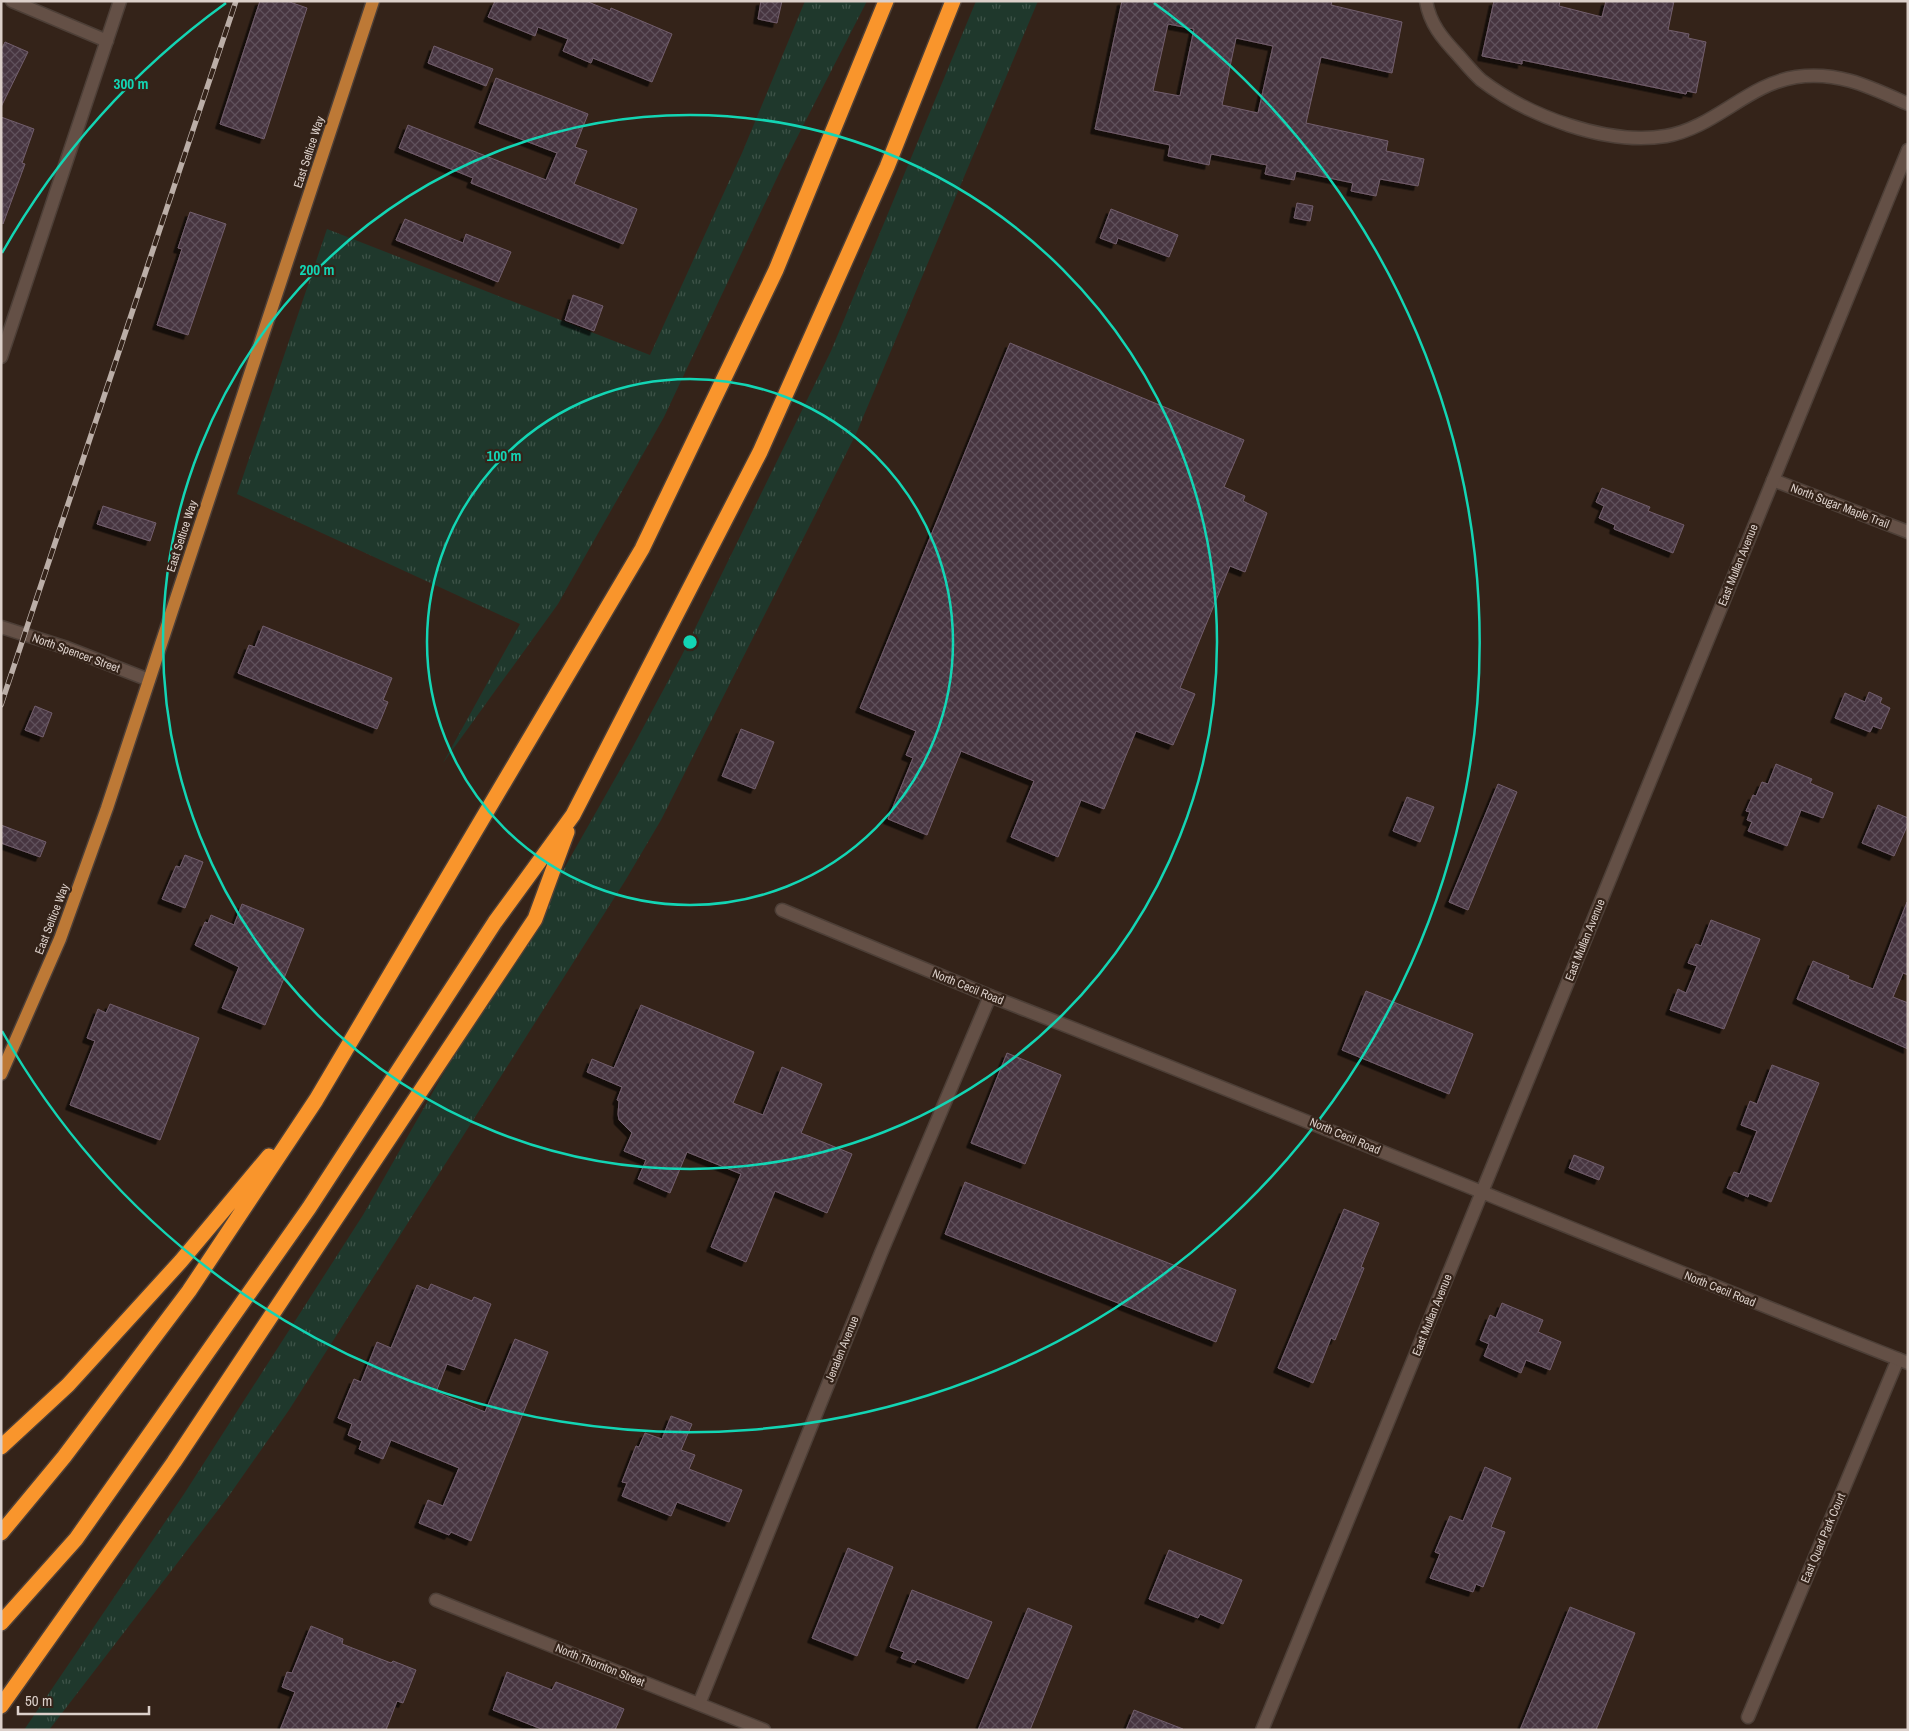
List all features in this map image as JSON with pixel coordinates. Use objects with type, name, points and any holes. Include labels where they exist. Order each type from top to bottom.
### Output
[{"type":"highway","points":[[1,1533],[64,1457],[190,1291],[316,1100],[642,549],[776,270],[886,1]]},
{"type":"highway","points":[[1,1706],[174,1462],[535,919],[573,815],[760,452],[887,167],[954,1]]},
{"type":"highway","points":[[1,1623],[76,1539],[309,1208],[495,922],[573,815]]},
{"type":"highway","points":[[1,1447],[68,1385],[181,1261],[316,1100]]},
{"type":"main road","name":"East Seltice Way","points":[[1,1074],[60,939],[149,680],[373,1]]},
{"type":"street","points":[[12,1],[107,40]]},
{"type":"street","points":[[1,357],[120,1]]},
{"type":"street","points":[[1426,1],[1429,19],[1451,48],[1480,79],[1511,99],[1548,117],[1586,130],[1623,137],[1666,136],[1701,124],[1764,87],[1803,77],[1828,75],[1837,77],[1863,84],[1908,104]]},
{"type":"street","name":"East Mullan Avenue","points":[[1262,1730],[1908,150]]},
{"type":"street","name":"North Sugar Maple Trail","points":[[1773,480],[1908,532]]},
{"type":"street","name":"North Spencer Street","points":[[1,627],[67,648],[149,680]]},
{"type":"street","name":"North Cecil Road","points":[[782,910],[990,996],[1299,1117],[1903,1361]]},
{"type":"street","name":"Jenalen Avenue","points":[[699,1704],[881,1252],[990,996]]},
{"type":"street","name":"East Quad Park Court","points":[[1748,1717],[1903,1361]]},
{"type":"street","name":"North Thornton Street","points":[[436,1600],[764,1730]]},
{"type":"green space","points":[[805,1],[867,1],[784,163],[664,417],[558,604],[443,763],[520,624],[237,494],[327,229],[650,355],[742,153]]},
{"type":"green space","points":[[976,1],[1038,1],[856,434],[661,820],[625,881],[289,1410],[228,1497],[49,1730],[24,1730],[184,1494],[363,1215],[442,1076],[507,969],[629,754],[682,655],[831,351]]},
{"type":"building","points":[[260,1],[287,1],[307,8],[264,139],[220,124]]},
{"type":"building","points":[[495,1],[586,1],[610,11],[611,8],[672,34],[652,82],[593,58],[591,63],[563,51],[568,39],[538,27],[535,36],[488,17]]},
{"type":"building","points":[[761,1],[782,1],[777,23],[758,19]]},
{"type":"building","points":[[1122,1],[1332,1],[1331,5],[1402,22],[1392,73],[1321,57],[1306,123],[1388,141],[1386,151],[1424,159],[1418,186],[1380,179],[1376,196],[1351,191],[1353,183],[1296,171],[1294,180],[1265,174],[1267,165],[1211,154],[1209,165],[1168,156],[1170,145],[1095,129]],"holes":[[[1168,24],[1194,29],[1180,96],[1153,91]],[[1236,38],[1273,46],[1258,113],[1222,105]]]},
{"type":"building","points":[[1494,1],[1560,1],[1559,6],[1602,17],[1606,1],[1674,1],[1668,30],[1689,34],[1688,38],[1706,42],[1696,93],[1687,91],[1686,94],[1522,60],[1522,64],[1482,56]]},
{"type":"building","points":[[5,42],[28,52],[1,107],[1,50]]},
{"type":"building","points":[[434,46],[493,69],[486,86],[428,63]]},
{"type":"building","points":[[496,78],[588,114],[575,147],[587,151],[574,184],[637,209],[623,244],[471,183],[473,178],[399,148],[408,125],[546,180],[557,153],[479,123]]},
{"type":"building","points":[[1,117],[34,129],[22,163],[25,164],[3,224]]},
{"type":"building","points":[[1297,203],[1313,206],[1310,221],[1294,218]]},
{"type":"building","points":[[1111,209],[1178,235],[1169,257],[1118,238],[1116,244],[1100,238]]},
{"type":"building","points":[[190,212],[226,224],[188,335],[157,325],[182,249],[178,248]]},
{"type":"building","points":[[405,219],[463,243],[466,234],[511,252],[498,282],[396,240]]},
{"type":"building","points":[[573,295],[603,306],[594,331],[565,320]]},
{"type":"building","points":[[1010,343],[1244,440],[1224,487],[1245,496],[1243,501],[1267,513],[1245,572],[1230,566],[1180,688],[1195,694],[1173,745],[1136,731],[1104,809],[1081,800],[1058,857],[1011,837],[1034,781],[961,751],[927,835],[888,819],[913,758],[906,755],[916,731],[860,708]]},
{"type":"building","points":[[1602,488],[1650,507],[1648,511],[1684,525],[1673,553],[1614,529],[1615,525],[1599,518],[1604,506],[1596,502]]},
{"type":"building","points":[[103,506],[156,523],[150,541],[97,524]]},
{"type":"building","points":[[263,626],[392,678],[383,700],[388,702],[377,729],[238,673],[249,645],[255,647]]},
{"type":"building","points":[[1869,692],[1882,698],[1880,703],[1890,708],[1881,729],[1873,726],[1870,732],[1835,718],[1845,693],[1865,702]]},
{"type":"building","points":[[35,706],[52,713],[43,737],[25,730]]},
{"type":"building","points":[[741,729],[774,742],[755,789],[722,776]]},
{"type":"building","points":[[1776,764],[1812,779],[1810,783],[1833,793],[1823,818],[1801,810],[1787,846],[1748,831],[1752,822],[1747,820],[1750,812],[1746,811],[1753,795],[1756,796],[1762,782],[1768,784]]},
{"type":"building","points":[[1498,784],[1517,792],[1468,910],[1449,902]]},
{"type":"building","points":[[1407,797],[1434,807],[1420,842],[1393,831]]},
{"type":"building","points":[[1878,805],[1908,818],[1908,824],[1894,856],[1862,843]]},
{"type":"building","points":[[1,825],[46,842],[40,857],[1,843]]},
{"type":"building","points":[[185,855],[203,862],[185,908],[162,899],[176,866],[180,867]]},
{"type":"building","points":[[1907,902],[1908,975],[1903,973],[1893,997],[1908,1003],[1908,1049],[1797,999],[1813,961],[1849,976],[1848,979],[1873,989]]},
{"type":"building","points":[[242,904],[304,929],[265,1025],[222,1008],[239,967],[195,945],[205,922],[208,923],[211,915],[234,925]]},
{"type":"building","points":[[1711,920],[1760,939],[1724,1029],[1670,1010],[1678,989],[1686,993],[1697,966],[1688,963],[1696,944],[1701,946]]},
{"type":"building","points":[[1366,991],[1473,1034],[1449,1094],[1342,1050]]},
{"type":"building","points":[[110,1004],[199,1038],[160,1140],[70,1105],[95,1041],[87,1038],[98,1009],[106,1013]]},
{"type":"building","points":[[641,1005],[754,1052],[733,1103],[763,1115],[782,1067],[822,1084],[801,1133],[852,1154],[827,1213],[775,1191],[746,1262],[711,1247],[741,1174],[687,1152],[670,1193],[638,1179],[646,1160],[624,1151],[632,1133],[619,1120],[619,1101],[617,1100],[622,1087],[587,1072],[592,1059],[614,1068]]},
{"type":"building","points":[[1007,1053],[1061,1075],[1025,1164],[971,1143]]},
{"type":"building","points":[[1772,1065],[1819,1083],[1771,1202],[1749,1193],[1748,1197],[1727,1188],[1734,1172],[1740,1174],[1757,1131],[1741,1125],[1750,1101],[1757,1104]]},
{"type":"building","points":[[1574,1155],[1604,1167],[1599,1180],[1569,1168]]},
{"type":"building","points":[[965,1182],[1236,1290],[1216,1342],[945,1234]]},
{"type":"building","points":[[1344,1209],[1379,1223],[1361,1267],[1364,1268],[1335,1340],[1331,1338],[1313,1383],[1278,1368]]},
{"type":"building","points":[[431,1284],[472,1301],[474,1297],[491,1304],[464,1370],[447,1364],[436,1392],[485,1412],[515,1339],[548,1352],[471,1541],[451,1532],[449,1535],[419,1523],[428,1500],[443,1506],[459,1468],[391,1440],[383,1459],[359,1449],[362,1441],[348,1435],[352,1424],[338,1418],[354,1379],[361,1382],[377,1342],[391,1348],[417,1285],[428,1290]]},
{"type":"building","points":[[1502,1303],[1543,1320],[1538,1332],[1561,1342],[1550,1370],[1526,1360],[1521,1373],[1484,1356],[1489,1344],[1480,1340],[1490,1315],[1496,1318]]},
{"type":"building","points":[[671,1416],[692,1424],[681,1450],[695,1455],[689,1469],[742,1490],[729,1522],[677,1502],[671,1516],[622,1496],[627,1483],[622,1482],[636,1446],[639,1447],[645,1433],[662,1439]]},
{"type":"building","points":[[1485,1467],[1511,1478],[1491,1527],[1505,1532],[1483,1587],[1476,1584],[1473,1592],[1430,1578],[1440,1554],[1435,1552],[1450,1516],[1463,1521]]},
{"type":"building","points":[[848,1548],[893,1567],[857,1656],[812,1638]]},
{"type":"building","points":[[1169,1550],[1242,1580],[1223,1624],[1200,1614],[1198,1618],[1149,1599]]},
{"type":"building","points":[[912,1590],[992,1622],[968,1679],[917,1659],[915,1663],[901,1658],[904,1652],[890,1647]]},
{"type":"building","points":[[1570,1607],[1635,1633],[1596,1730],[1520,1730]]},
{"type":"building","points":[[1028,1608],[1072,1626],[1030,1730],[978,1730]]},
{"type":"building","points":[[311,1626],[343,1639],[342,1644],[391,1663],[393,1661],[416,1670],[403,1703],[397,1701],[386,1730],[280,1730],[295,1692],[282,1687],[287,1672],[292,1673]]},
{"type":"building","points":[[507,1672],[552,1690],[556,1682],[624,1709],[615,1730],[544,1730],[493,1710]]},
{"type":"building","points":[[1134,1710],[1183,1729],[1126,1730]]},
{"type":"railway","points":[[1,705],[236,1]]}]
